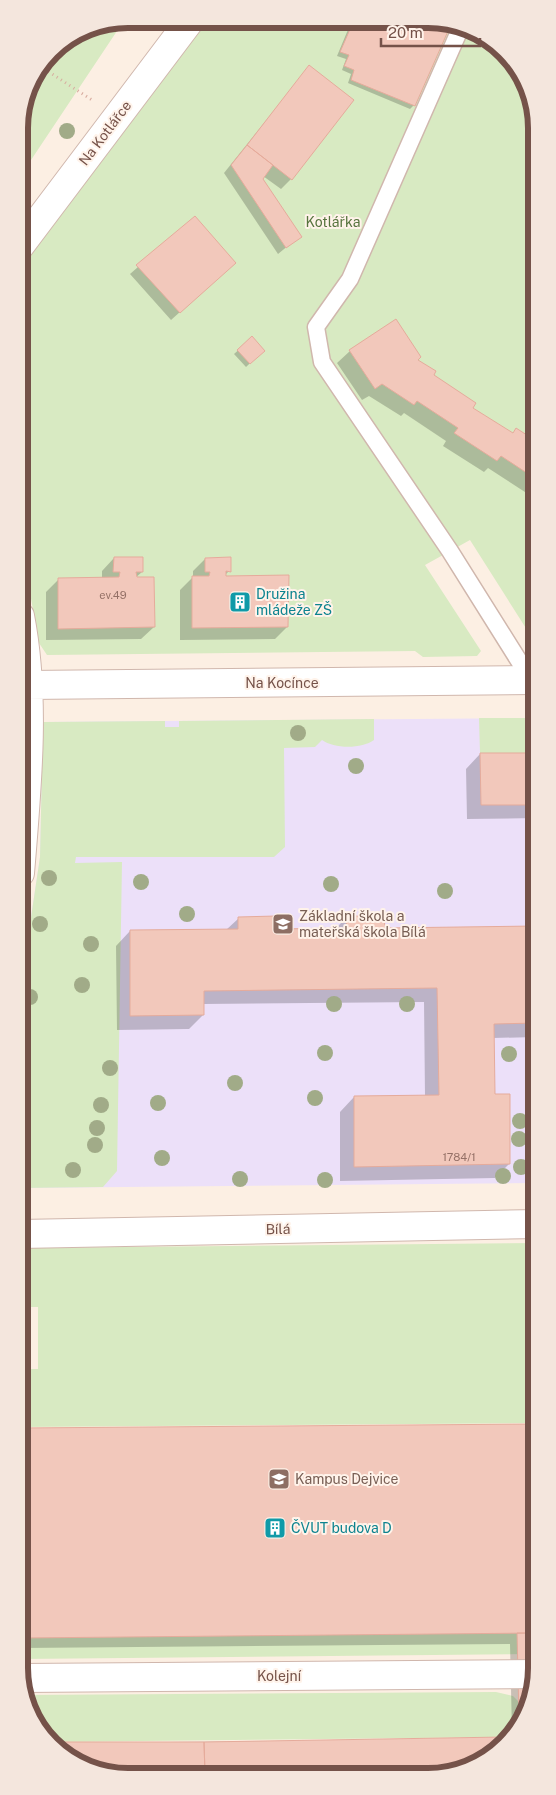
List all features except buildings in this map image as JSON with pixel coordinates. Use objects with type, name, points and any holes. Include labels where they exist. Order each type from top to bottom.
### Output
[{"type":"street","name":"Na Kotlářce","points":[[28,235],[184,28]]},
{"type":"street","name":"Na Kocínce","points":[[28,684],[528,680]]},
{"type":"street","name":"Bílá","points":[[28,1234],[528,1224]]},
{"type":"street","name":"Kolejní","points":[[28,1678],[528,1674]]},
{"type":"lane","points":[[459,32],[350,279],[316,327],[322,362],[450,550],[528,672]]},
{"type":"path","points":[[46,70],[117,116]]},
{"type":"shaded area","name":"Základní škola a mateřská škola Bílá","points":[[528,718],[528,1183],[28,1188],[28,937],[40,857],[43,722]]},
{"type":"green space","points":[[119,28],[28,164],[29,108],[35,89],[44,72],[72,44],[95,33]]},
{"type":"green space","name":"Kotlářka","points":[[194,28],[435,28],[461,33],[484,44],[499,57],[515,78],[523,95],[528,115],[528,631],[470,540],[425,565],[481,651],[477,656],[423,657],[415,651],[47,655],[39,643],[28,582],[28,254]],"holes":[[[114,557],[143,557],[143,572],[136,572],[137,577],[154,577],[155,627],[58,628],[119,577],[120,572],[113,572]],[[230,557],[230,572],[226,571],[226,576],[289,576],[288,627],[192,628],[192,577],[209,576],[210,572],[205,571],[205,558]]]},
{"type":"green space","points":[[479,718],[528,718],[528,753],[480,753]]},
{"type":"green space","points":[[374,719],[374,740],[362,745],[348,747],[334,745],[322,740],[315,747],[284,748],[285,847],[274,857],[76,857],[75,863],[122,862],[117,1171],[103,1187],[28,1188],[28,937],[40,857],[43,722],[165,721],[165,727],[179,727],[179,721]]},
{"type":"green space","points":[[528,1243],[528,1423],[28,1427],[28,1369],[38,1369],[38,1307],[28,1307],[28,1248]]},
{"type":"green space","points":[[528,1633],[528,1654],[28,1659],[28,1638]]},
{"type":"green space","points":[[496,1692],[513,1696],[521,1704],[512,1723],[500,1737],[61,1742],[44,1723],[31,1695]]},
{"type":"place","name":"Družina mládeže ZŠ","points":[[240,602]]},
{"type":"place","name":"Základní škola a mateřská škola Bílá","points":[[283,924]]},
{"type":"place","name":"Kampus Dejvice","points":[[279,1479]]},
{"type":"place","name":"ČVUT budova D","points":[[275,1528]]}]
